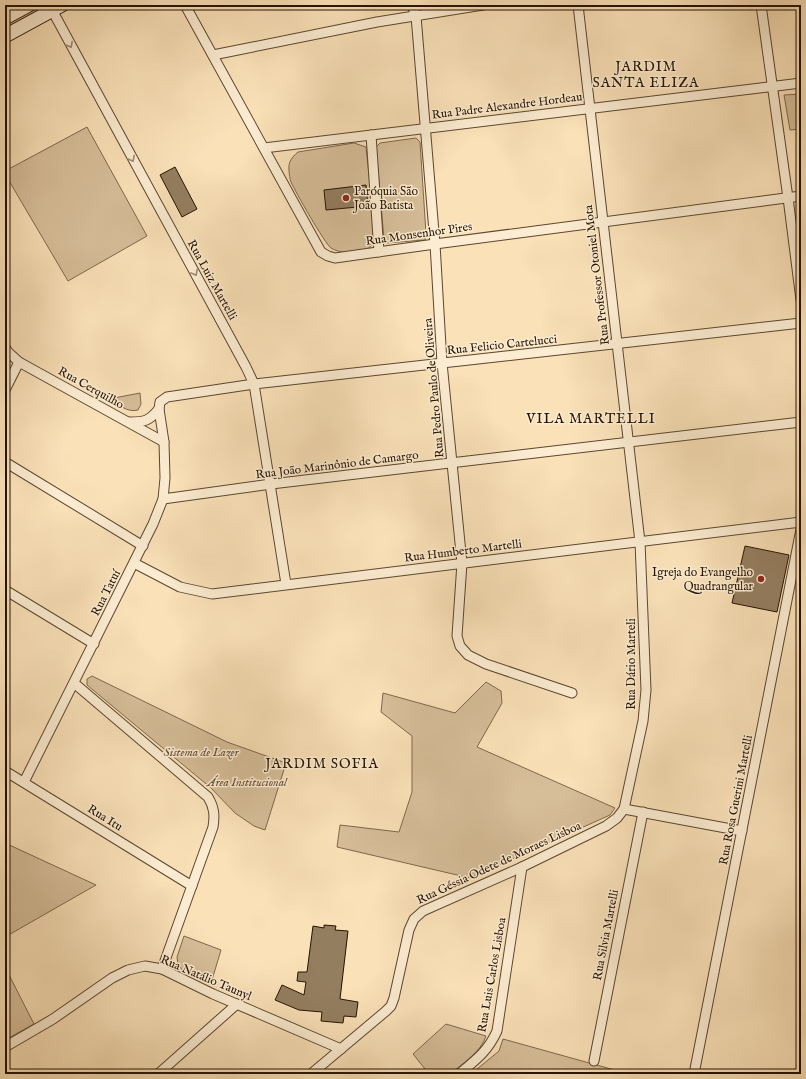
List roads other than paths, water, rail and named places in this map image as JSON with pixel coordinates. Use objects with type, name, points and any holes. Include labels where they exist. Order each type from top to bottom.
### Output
[{"type":"main road","points":[[5,18],[29,5]]},
{"type":"main road","points":[[5,36],[57,8]]},
{"type":"street","name":"Rua Monsenhor Pires","points":[[185,5],[321,252],[328,256],[335,258],[801,196]]},
{"type":"street","name":"Rua Pedro Paulo de Oliveira","points":[[412,5],[416,16],[435,244],[442,363],[462,563],[457,636],[460,646],[468,655],[486,664],[572,693]]},
{"type":"street","points":[[213,55],[416,16],[483,5]]},
{"type":"street","name":"Rua Professor Otoniel Mota","points":[[578,5],[640,542]]},
{"type":"street","points":[[761,5],[801,300]]},
{"type":"street","name":"Rua Luiz Martelli","points":[[57,8],[254,384],[286,584]]},
{"type":"street","name":"Rua Padre Alexandre Hordeau","points":[[264,148],[801,83]]},
{"type":"street","points":[[371,135],[379,252]]},
{"type":"street","name":"Rua Felicio Cartelucci","points":[[128,422],[142,422],[148,420],[167,397],[254,384],[801,324]]},
{"type":"street","name":"Rua Cerquilho","points":[[6,349],[19,362],[164,442]]},
{"type":"street","points":[[5,390],[19,362]]},
{"type":"street","name":"Rua Tatuí","points":[[24,782],[143,546],[163,499],[165,478],[164,442],[160,406]]},
{"type":"street","name":"Rua João Marinônio de Camargo","points":[[163,499],[271,484],[801,422]]},
{"type":"street","points":[[5,462],[143,546]]},
{"type":"street","name":"Rua Humberto Martelli","points":[[134,563],[180,587],[212,594],[801,522]]},
{"type":"street","name":"Rua Rosa Guerini Martelli","points":[[694,1074],[801,529]]},
{"type":"street","name":"Rua Dário Marteli","points":[[624,809],[643,721],[646,690],[640,542]]},
{"type":"street","points":[[5,602],[7,591],[94,644]]},
{"type":"street","points":[[74,683],[208,797],[213,806],[213,826],[162,969]]},
{"type":"street","name":"Rua Itu","points":[[5,771],[192,886]]},
{"type":"street","points":[[624,809],[742,831]]},
{"type":"street","name":"Rua Géssia Odete de Moraes Lisboa","points":[[311,1074],[377,1020],[391,1006],[409,930],[414,919],[423,911],[522,867],[606,826],[618,818],[624,809]]},
{"type":"street","name":"Rua Silvia Martelli","points":[[594,1062],[643,812]]},
{"type":"street","name":"Rua Luis Carlos Lisboa","points":[[459,1074],[484,1053],[492,1042],[497,1031],[522,867]]},
{"type":"street","name":"Rua Natálio Taunyl","points":[[5,1047],[53,1019],[112,978],[128,970],[145,966],[162,969],[237,1004],[341,1049]]},
{"type":"street","points":[[158,1074],[170,1065],[237,1004]]},
{"type":"place","name":"Paróquia São João Batista","points":[[346,198]]},
{"type":"place","name":"Igreja do Evangelho Quadrangular","points":[[761,579]]},
{"type":"district","name":"JARDIM SANTA ELIZA","points":[[646,76]]},
{"type":"district","name":"VILA MARTELLI","points":[[591,419]]},
{"type":"district","name":"JARDIM SOFIA","points":[[322,764]]},
{"type":"park label","name":"Sistema de Lazer","points":[[201,752]]},
{"type":"park label","name":"Área Institucional","points":[[247,782]]}]
